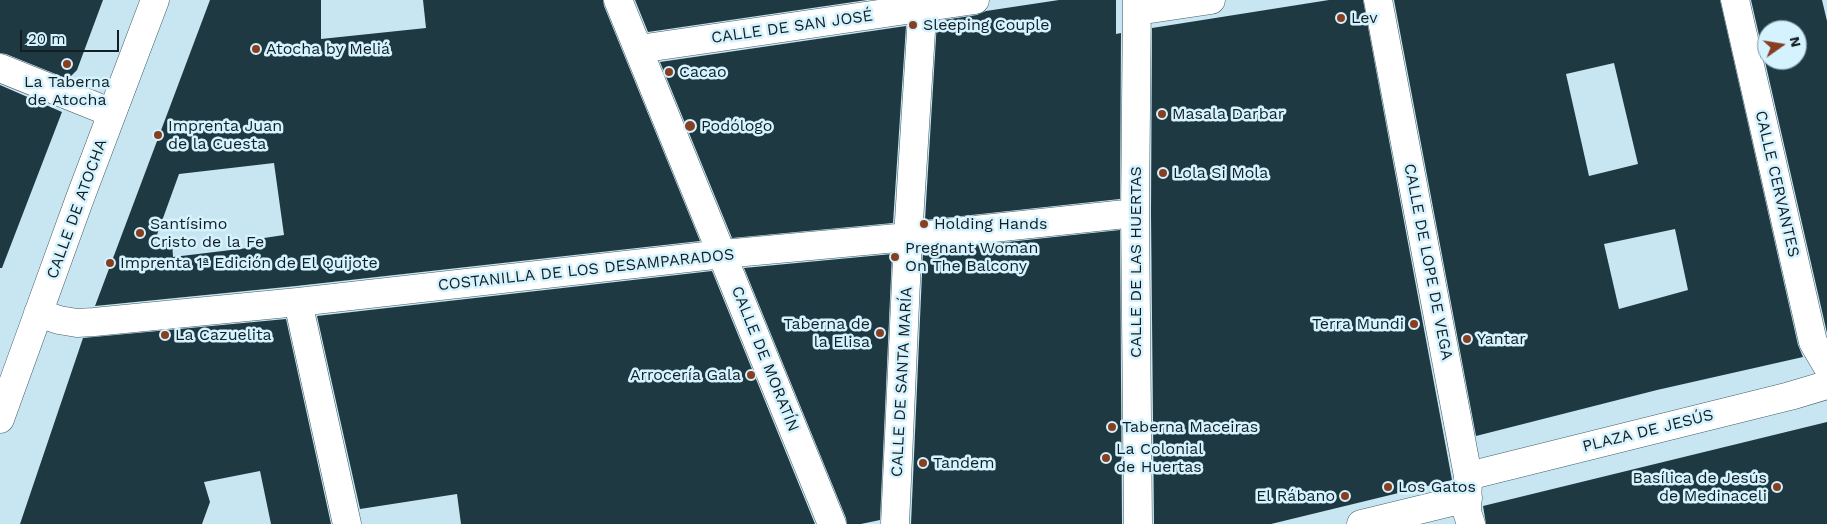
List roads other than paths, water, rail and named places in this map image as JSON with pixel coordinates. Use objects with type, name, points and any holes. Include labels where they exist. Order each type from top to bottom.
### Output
[{"type":"street","name":"CALLE DE ATOCHA","points":[[0,419],[155,0]]},
{"type":"street","name":"CALLE DE MORATÍN","points":[[618,0],[832,524]]},
{"type":"street","name":"CALLE DE SAN JOSÉ","points":[[639,49],[923,4],[975,0]]},
{"type":"street","points":[[1137,6],[1211,0]]},
{"type":"street","name":"CALLE DE LOPE DE VEGA","points":[[1378,0],[1469,499]]},
{"type":"street","name":"CALLE CERVANTES","points":[[1735,0],[1813,342],[1827,366]]},
{"type":"street","name":"CALLE DE SANTA MARÍA","points":[[895,524],[908,237],[923,4]]},
{"type":"street","name":"CALLE DE LAS HUERTAS","points":[[1137,6],[1135,213],[1138,524]]},
{"type":"street","points":[[0,68],[112,113]]},
{"type":"street","name":"COSTANILLA DE LOS DESAMPARADOS","points":[[38,313],[59,320],[77,323],[94,322],[298,302],[723,254],[1135,213]]},
{"type":"street","points":[[298,302],[347,524]]},
{"type":"street","name":"PLAZA DE JESÚS","points":[[1361,524],[1469,499],[1827,385]]},
{"type":"place","name":"Lev","points":[[1341,18]]},
{"type":"place","name":"Sleeping Couple","points":[[913,25]]},
{"type":"place","name":"Atocha by Meliá","points":[[256,49]]},
{"type":"place","name":"La Taberna de Atocha","points":[[67,64]]},
{"type":"place","name":"Cacao","points":[[669,72]]},
{"type":"place","name":"Masala Darbar","points":[[1162,114]]},
{"type":"place","name":"Podólogo","points":[[690,126]]},
{"type":"place","name":"Imprenta Juan de la Cuesta","points":[[158,135]]},
{"type":"place","name":"Lola Si Mola","points":[[1163,173]]},
{"type":"place","name":"Holding Hands","points":[[924,224]]},
{"type":"place","name":"Santísimo Cristo de la Fe","points":[[140,233]]},
{"type":"place","name":"Pregnant Woman On The Balcony","points":[[895,257]]},
{"type":"place","name":"Imprenta 1ª Edición de El Quijote","points":[[110,263]]},
{"type":"place","name":"Terra Mundi","points":[[1414,324]]},
{"type":"place","name":"Taberna de la Elisa","points":[[880,333]]},
{"type":"place","name":"La Cazuelita","points":[[165,335]]},
{"type":"place","name":"Yantar","points":[[1467,339]]},
{"type":"place","name":"Arrocería Gala","points":[[751,375]]},
{"type":"place","name":"Taberna Maceiras","points":[[1112,427]]},
{"type":"place","name":"La Colonial de Huertas","points":[[1106,458]]},
{"type":"place","name":"Tandem","points":[[923,463]]},
{"type":"place","name":"Los Gatos","points":[[1388,487]]},
{"type":"place","name":"Basílica de Jesús de Medinaceli","points":[[1777,487]]},
{"type":"place","name":"El Rábano","points":[[1345,496]]}]
